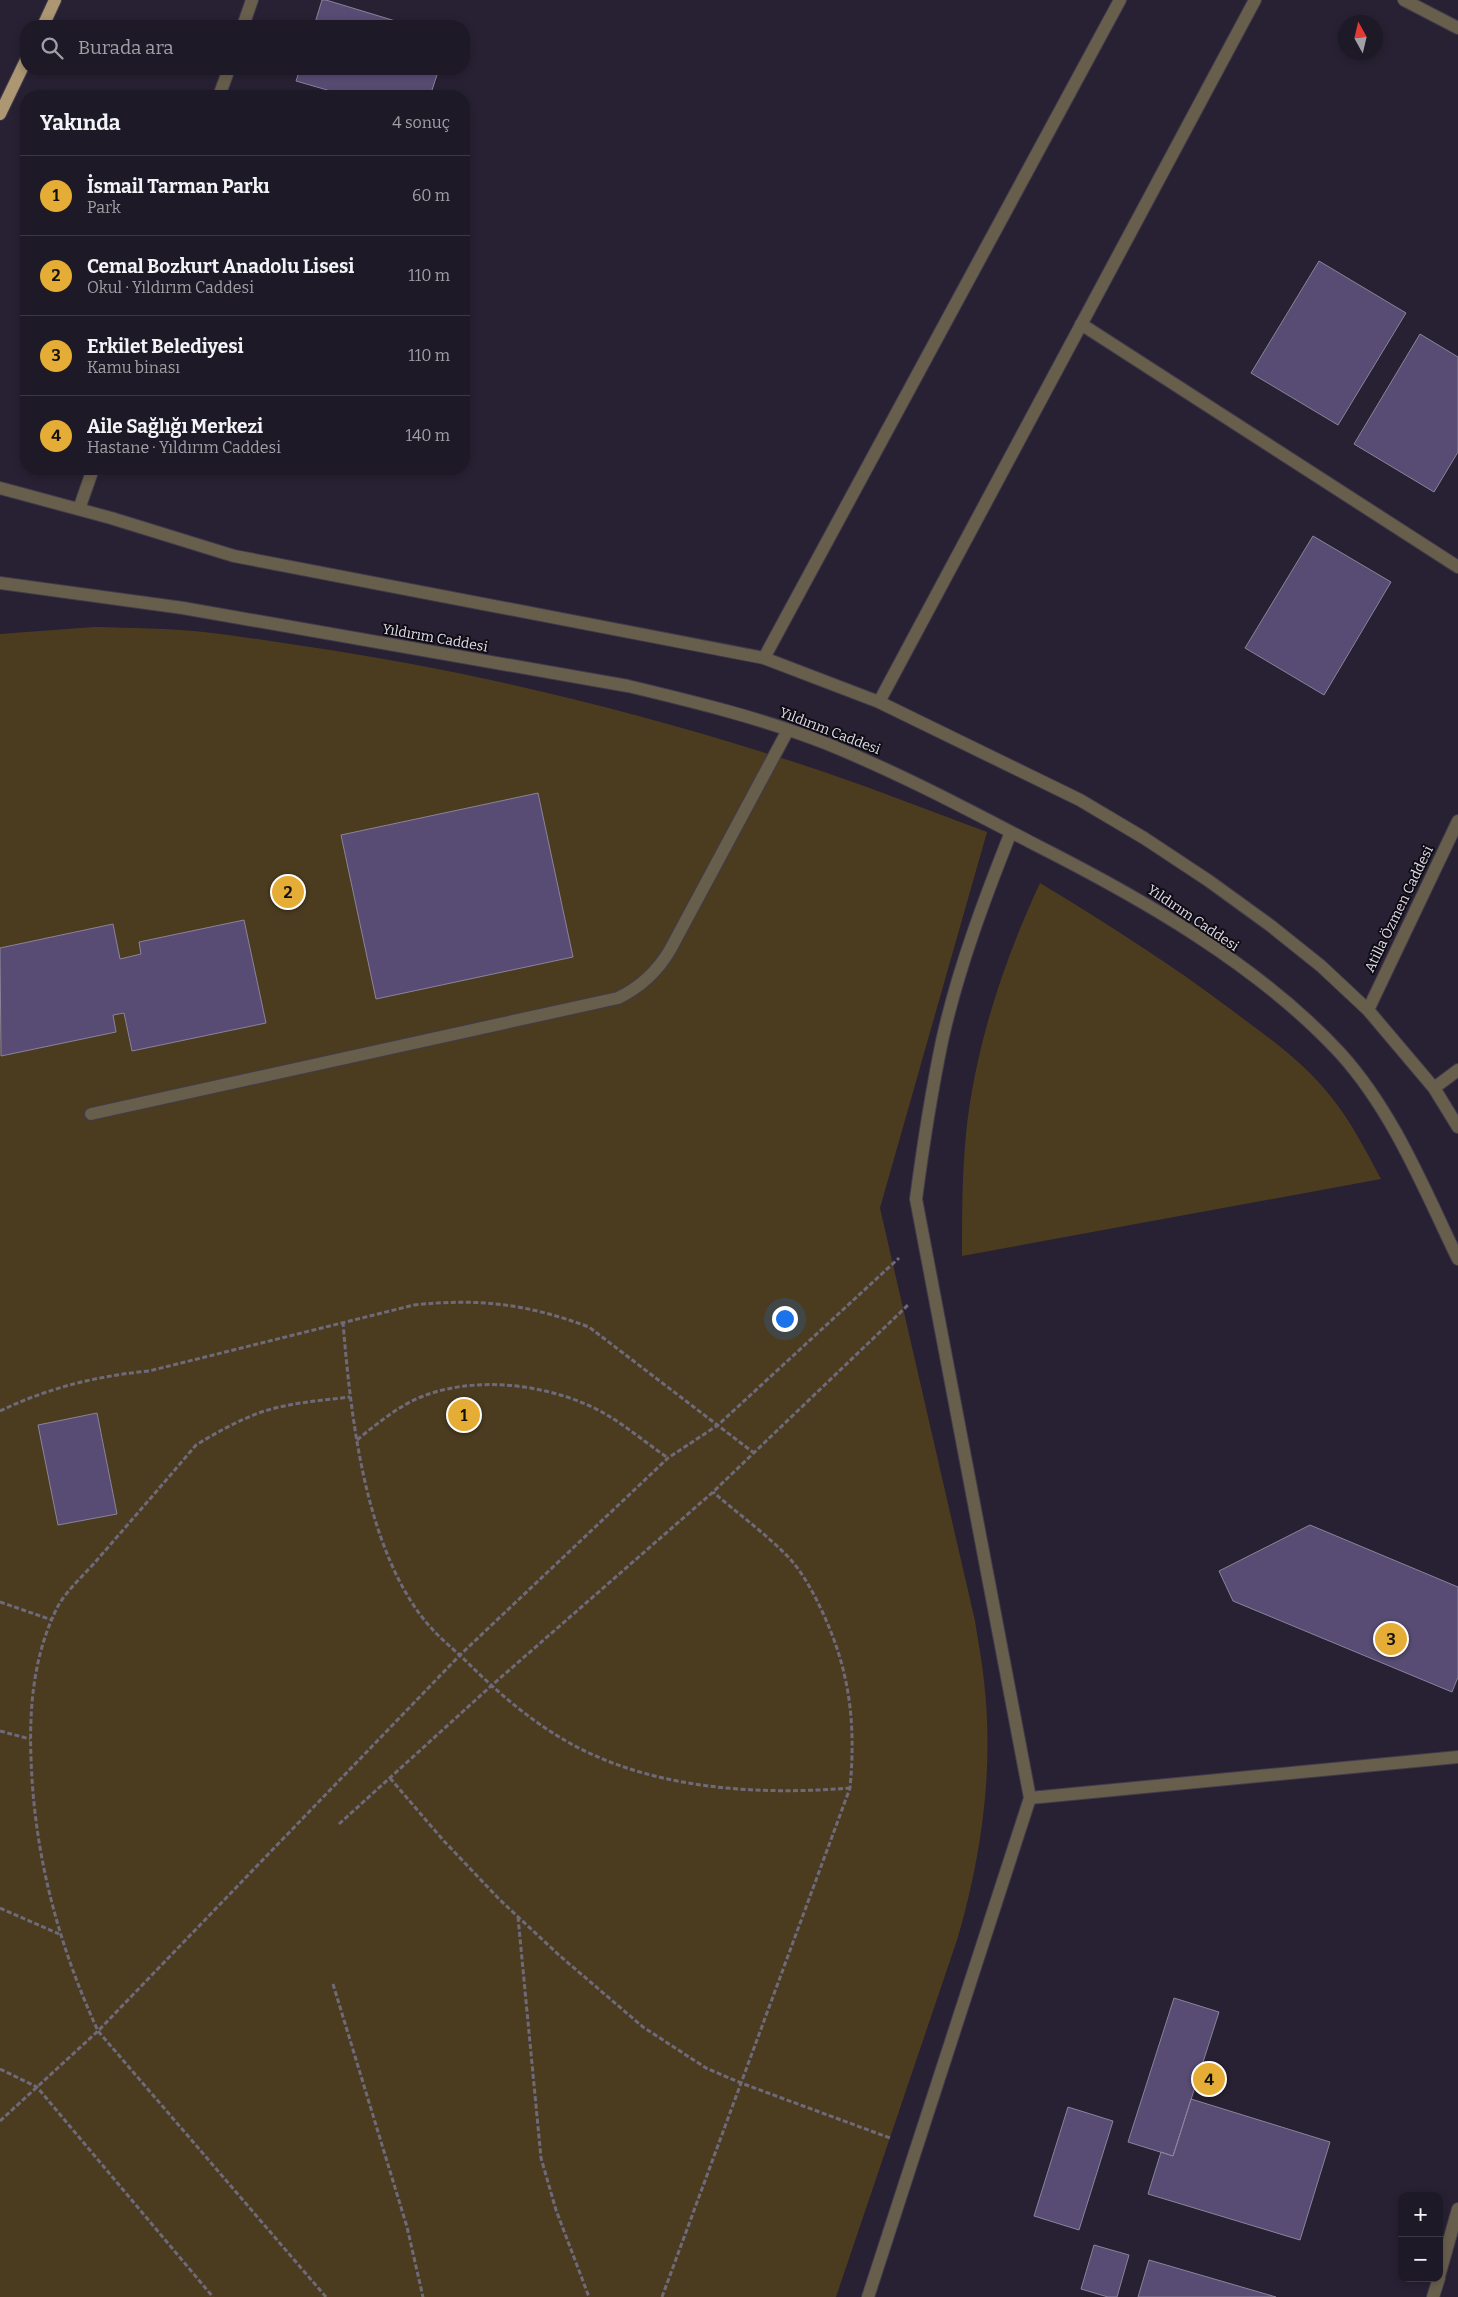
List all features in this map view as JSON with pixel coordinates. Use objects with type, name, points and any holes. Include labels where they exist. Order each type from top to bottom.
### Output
[{"type":"main road","points":[[46,20],[55,0]]},
{"type":"main road","points":[[0,114],[20,72]]},
{"type":"street","points":[[245,20],[252,0]]},
{"type":"street","points":[[764,658],[1120,0]]},
{"type":"street","points":[[879,702],[1255,0]]},
{"type":"street","points":[[1404,0],[1458,28]]},
{"type":"street","points":[[222,90],[227,75]]},
{"type":"street","points":[[1081,324],[1458,567]]},
{"type":"street","points":[[79,509],[90,475]]},
{"type":"street","points":[[0,488],[79,509],[234,556],[764,658],[879,702],[1080,800],[1209,880],[1322,966],[1368,1010],[1434,1088],[1458,1127]]},
{"type":"street","name":"Yıldırım Caddesi","points":[[0,583],[183,608],[628,686],[694,702],[788,730],[887,770],[1011,832],[1162,914],[1235,964],[1306,1019],[1342,1056],[1373,1095],[1393,1127],[1458,1260]]},
{"type":"street","points":[[91,1114],[618,998],[634,991],[661,966],[788,730]]},
{"type":"street","name":"Atilla Özmen Caddesi","points":[[1368,1010],[1458,821]]},
{"type":"street","points":[[868,2297],[1030,1798],[916,1199],[927,1119],[943,1040],[961,969],[984,900],[1011,832]]},
{"type":"street","points":[[1434,1088],[1458,1070]]},
{"type":"street","points":[[1030,1798],[1458,1757]]},
{"type":"street","points":[[1443,2263],[1458,2209]]},
{"type":"street","points":[[1433,2297],[1438,2282]]},
{"type":"path","points":[[0,2121],[98,2031],[460,1655],[668,1458],[718,1425],[923,1235]]},
{"type":"path","points":[[339,1824],[491,1686],[713,1492],[932,1282]]},
{"type":"path","points":[[0,1411],[30,1397],[69,1384],[109,1375],[149,1370],[414,1305],[453,1301],[492,1302],[558,1315],[589,1327],[754,1453]]},
{"type":"path","points":[[343,1322],[350,1397],[357,1441],[378,1529],[388,1557],[408,1594],[432,1629],[491,1686],[560,1738],[589,1753],[651,1774],[705,1786],[759,1792],[804,1792],[850,1788]]},
{"type":"path","points":[[357,1441],[382,1419],[411,1402],[471,1385],[499,1384],[528,1388],[584,1404],[611,1417],[668,1458]]},
{"type":"path","points":[[326,2297],[98,2031],[77,1985],[59,1934],[47,1890],[32,1793],[30,1738],[32,1694],[38,1663],[59,1605],[196,1446],[223,1429],[252,1415],[285,1406],[350,1397]]},
{"type":"path","points":[[662,2297],[850,1788],[853,1751],[852,1713],[846,1676],[833,1634],[814,1595],[791,1560],[713,1492]]},
{"type":"path","points":[[0,1602],[52,1620]]},
{"type":"path","points":[[0,1731],[30,1738]]},
{"type":"path","points":[[390,1778],[443,1840],[500,1900],[560,1956],[643,2028],[706,2068],[741,2083],[916,2147]]},
{"type":"path","points":[[0,1908],[59,1934]]},
{"type":"path","points":[[518,1917],[541,2158],[559,2218],[589,2297]]},
{"type":"path","points":[[333,1984],[407,2227],[423,2297]]},
{"type":"path","points":[[0,2069],[37,2087],[213,2297]]},
{"type":"shaded area","points":[[94,627],[190,631],[257,639],[432,668],[553,694],[673,725],[791,761],[865,786],[987,832],[880,1208],[975,1621],[987,1714],[988,1746],[984,1811],[974,1874],[958,1937],[836,2297],[0,2297],[0,634]]},
{"type":"shaded area","points":[[1040,883],[1162,960],[1286,1051],[1321,1085],[1346,1117],[1381,1179],[962,1256],[966,1134],[976,1069],[992,1006],[1014,944]]},
{"type":"building","points":[[322,0],[326,0],[392,20],[316,20]]},
{"type":"building","points":[[298,75],[437,75],[432,90],[327,90],[296,81]]},
{"type":"building","points":[[1319,261],[1406,313],[1338,425],[1251,373]]},
{"type":"building","points":[[1420,334],[1458,357],[1458,452],[1434,492],[1354,444]]},
{"type":"building","points":[[1313,536],[1391,582],[1324,695],[1245,648]]},
{"type":"building","points":[[538,793],[573,957],[376,999],[341,835]]},
{"type":"building","points":[[244,920],[266,1023],[132,1051],[124,1013],[113,1015],[116,1032],[1,1056],[0,948],[113,924],[120,959],[141,954],[139,942]]},
{"type":"building","points":[[97,1413],[117,1514],[58,1525],[38,1425]]},
{"type":"building","points":[[1310,1525],[1458,1587],[1458,1677],[1452,1692],[1233,1601],[1219,1571]]},
{"type":"building","points":[[1174,1998],[1219,2012],[1173,2156],[1128,2142]]},
{"type":"building","points":[[1191,2099],[1330,2142],[1300,2240],[1148,2194],[1161,2152],[1173,2156]]},
{"type":"building","points":[[1068,2107],[1113,2121],[1079,2230],[1034,2216]]},
{"type":"building","points":[[1094,2245],[1129,2255],[1117,2297],[1108,2297],[1081,2289]]},
{"type":"building","points":[[1149,2260],[1276,2297],[1138,2297]]},
{"type":"place","name":"Cemal Bozkurt Anadolu Lisesi","points":[[288,892]]},
{"type":"place","name":"İsmail Tarman Parkı","points":[[464,1415]]},
{"type":"place","name":"Erkilet Belediyesi","points":[[1391,1639]]},
{"type":"place","name":"Aile Sağlığı Merkezi","points":[[1209,2079]]}]
